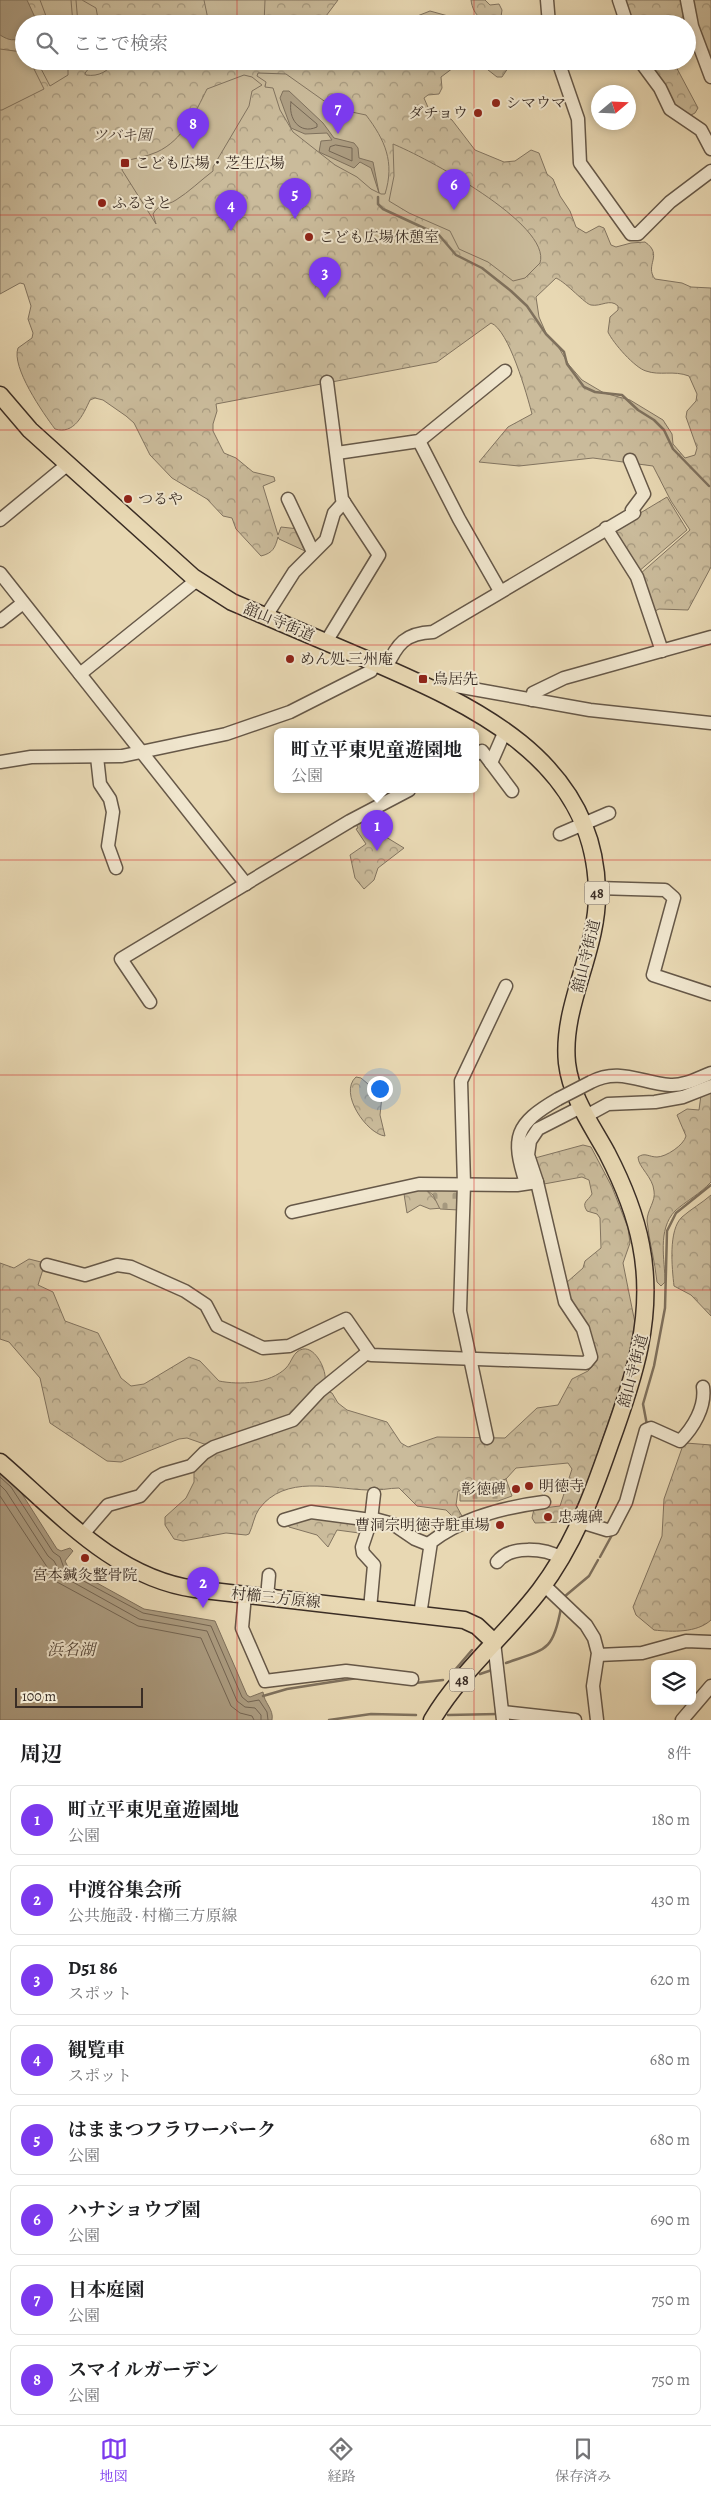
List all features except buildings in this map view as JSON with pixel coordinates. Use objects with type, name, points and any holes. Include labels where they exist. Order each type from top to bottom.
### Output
[{"type":"main road","name":"舘山寺街道","points":[[0,395],[30,430],[197,580],[222,596],[437,691],[505,732],[534,754],[554,775],[570,797],[583,824],[594,861],[597,888],[594,929],[567,1038],[568,1072],[583,1111],[615,1169],[633,1211],[643,1256],[646,1302],[644,1332],[634,1377],[581,1522],[562,1558],[544,1585],[449,1695],[432,1720]]},
{"type":"main road","name":"村櫛三方原線","points":[[0,1462],[83,1534],[119,1561],[155,1579],[181,1587],[469,1621],[494,1642]]},
{"type":"street","points":[[547,0],[549,15]]},
{"type":"street","points":[[619,0],[624,15]]},
{"type":"street","points":[[687,0],[690,15]]},
{"type":"street","points":[[696,37],[711,77]]},
{"type":"street","points":[[561,70],[578,120],[580,163],[631,234],[638,234],[670,202],[711,172]]},
{"type":"street","points":[[647,70],[660,88],[670,109],[701,130],[711,149]]},
{"type":"street","points":[[337,453],[419,441],[505,370]]},
{"type":"street","points":[[326,642],[379,555],[342,499],[327,382]]},
{"type":"street","points":[[419,441],[459,519],[500,591]]},
{"type":"street","points":[[0,762],[31,757],[97,757],[142,752],[226,734],[275,719],[380,666],[398,646],[415,633],[433,632],[634,513],[632,510],[644,497],[630,460]]},
{"type":"street","points":[[0,520],[68,464]]},
{"type":"street","points":[[288,500],[313,552]]},
{"type":"street","points":[[266,616],[294,572],[326,540],[334,513],[344,502]]},
{"type":"street","points":[[606,528],[637,577],[662,650]]},
{"type":"street","points":[[0,573],[246,884]]},
{"type":"street","points":[[80,674],[197,580]]},
{"type":"street","points":[[0,621],[23,603]]},
{"type":"street","points":[[532,700],[533,694],[560,680],[711,637]]},
{"type":"street","points":[[437,691],[445,684],[590,710],[711,723]]},
{"type":"street","points":[[491,763],[505,732]]},
{"type":"street","points":[[479,752],[482,751],[512,791]]},
{"type":"street","points":[[97,757],[98,778],[110,799],[113,812],[108,846],[116,868]]},
{"type":"street","points":[[150,1002],[121,958],[350,821],[403,793]]},
{"type":"street","points":[[560,834],[609,813]]},
{"type":"street","points":[[597,888],[665,890],[674,898],[653,975],[711,994]]},
{"type":"street","points":[[488,1438],[460,1310],[464,1184],[461,1081],[506,986]]},
{"type":"street","points":[[531,1183],[516,1152],[519,1134],[530,1119],[558,1099],[604,1076],[617,1074],[675,1085],[711,1074]]},
{"type":"street","points":[[47,1266],[85,1275],[117,1265],[131,1267],[185,1291],[206,1305],[217,1326],[263,1348],[289,1346],[346,1320],[370,1355],[586,1363],[591,1357],[583,1329],[565,1302],[531,1183],[528,1156],[530,1141],[533,1135],[544,1126],[583,1111],[608,1104],[649,1104],[683,1097],[711,1086]]},
{"type":"street","points":[[292,1212],[418,1184],[531,1183]]},
{"type":"street","points":[[83,1534],[108,1506],[140,1496],[163,1474],[192,1466],[204,1453],[214,1447],[293,1420],[320,1391],[368,1352]]},
{"type":"street","points":[[581,1522],[607,1530],[612,1528],[626,1502],[646,1430],[650,1428],[680,1441],[692,1427],[698,1414],[704,1395],[703,1387]]},
{"type":"street","points":[[370,1609],[374,1565],[363,1553],[362,1547],[371,1519],[374,1494]]},
{"type":"street","points":[[420,1615],[430,1545],[434,1540],[454,1528],[483,1516],[544,1502]]},
{"type":"street","points":[[284,1520],[310,1512],[371,1519],[393,1524],[414,1538],[430,1545]]},
{"type":"street","points":[[498,1562],[502,1558],[523,1550],[554,1553],[562,1558]]},
{"type":"street","points":[[267,1597],[269,1575]]},
{"type":"street","points":[[544,1585],[591,1632],[597,1645],[598,1655],[593,1686],[597,1720]]},
{"type":"street","points":[[245,1595],[242,1628],[265,1681],[353,1671],[412,1679]]},
{"type":"street","points":[[598,1655],[642,1653],[686,1641],[711,1642]]},
{"type":"street","points":[[494,1642],[503,1716],[575,1720]]},
{"type":"street","points":[[682,1720],[711,1686]]},
{"type":"green space","name":"ツバキ園","points":[[0,0],[338,0],[327,15],[15,15],[15,70],[450,70],[441,77],[442,88],[439,94],[428,95],[424,98],[430,112],[439,111],[452,120],[475,150],[504,162],[515,161],[531,150],[539,153],[547,174],[553,179],[560,196],[570,211],[576,227],[586,233],[599,226],[604,228],[611,245],[616,247],[645,242],[653,251],[654,256],[651,269],[655,279],[682,283],[691,287],[711,288],[711,567],[688,610],[659,609],[653,612],[640,574],[690,530],[671,501],[653,466],[593,458],[519,466],[479,462],[508,427],[532,414],[511,350],[498,328],[491,323],[437,362],[216,404],[217,411],[213,431],[224,453],[236,458],[253,472],[274,477],[275,481],[263,486],[278,535],[281,527],[299,529],[306,542],[305,551],[278,537],[273,550],[261,556],[236,529],[232,518],[223,516],[207,499],[172,478],[150,455],[134,423],[103,400],[95,398],[90,400],[81,417],[73,426],[62,430],[55,429],[29,390],[19,366],[18,348],[32,338],[33,333],[28,319],[31,306],[24,284],[20,283],[0,294]],"holes":[[[556,278],[588,304],[612,303],[618,306],[618,310],[610,317],[608,332],[619,348],[641,369],[656,373],[678,373],[689,376],[697,394],[696,401],[687,411],[686,417],[697,448],[695,455],[685,458],[673,444],[672,434],[663,420],[630,400],[604,393],[582,380],[569,365],[556,343],[546,333],[539,317],[536,297]]]},
{"type":"green space","points":[[40,0],[71,0],[72,15],[46,15]]},
{"type":"green space","points":[[76,0],[82,0],[96,8],[97,15],[77,15]]},
{"type":"green space","points":[[204,0],[265,0],[264,15],[207,15]]},
{"type":"green space","points":[[471,0],[485,0],[490,5],[499,4],[502,10],[501,15],[477,15]]},
{"type":"green space","points":[[623,0],[683,0],[685,12],[684,15],[629,15]]},
{"type":"green space","points":[[690,0],[711,0],[711,70],[696,15]]},
{"type":"green space","points":[[430,11],[444,15],[420,15]]},
{"type":"green space","points":[[0,49],[15,51],[15,70],[34,70],[44,89],[0,110]]},
{"type":"green space","points":[[42,70],[68,70],[68,75],[50,86]]},
{"type":"green space","points":[[88,70],[106,70],[95,75],[86,75],[85,73]]},
{"type":"green space","points":[[488,70],[507,70],[502,77],[497,77]]},
{"type":"green space","points":[[649,70],[678,70],[698,108],[695,113],[689,116],[680,113]]},
{"type":"green space","points":[[258,73],[286,74],[327,103],[347,111],[366,115],[378,133],[386,152],[389,172],[385,194],[371,189],[357,177],[335,165],[293,132],[280,110],[273,88],[265,87],[266,82],[257,76]]},
{"type":"green space","points":[[244,75],[252,77],[262,85],[252,91],[249,106],[213,167],[213,171],[181,197],[155,210],[153,214],[156,224],[122,170],[123,162],[153,154],[166,147],[187,125],[207,89]]},
{"type":"green space","points":[[393,144],[456,177],[507,211],[526,230],[538,247],[540,263],[525,278],[513,281],[488,262],[459,249],[450,231],[409,213],[389,201],[394,176]]},
{"type":"green space","points":[[667,497],[687,530],[638,572],[612,530]]},
{"type":"green space","points":[[363,818],[381,834],[404,848],[378,868],[374,880],[364,889],[355,878],[350,855],[366,844],[356,829],[358,828],[355,822]]},
{"type":"green space","points":[[356,1077],[361,1078],[382,1096],[380,1115],[385,1136],[378,1134],[370,1128],[357,1112],[350,1093],[351,1084]]},
{"type":"green space","points":[[711,1090],[711,1182],[675,1211],[669,1219],[663,1245],[665,1282],[661,1286],[657,1282],[647,1221],[654,1198],[654,1191],[651,1181],[640,1165],[638,1157],[645,1155],[661,1156],[670,1153],[678,1147],[686,1136],[677,1115],[687,1109],[699,1110],[701,1095]]},
{"type":"green space","points":[[583,1145],[591,1147],[612,1187],[628,1228],[630,1243],[623,1263],[635,1323],[625,1374],[585,1489],[569,1522],[535,1523],[532,1518],[534,1509],[560,1506],[572,1469],[568,1463],[516,1468],[506,1479],[479,1489],[458,1491],[456,1505],[463,1518],[456,1520],[446,1510],[417,1506],[399,1488],[372,1490],[325,1486],[295,1487],[282,1491],[270,1498],[259,1509],[249,1534],[226,1533],[183,1541],[174,1539],[165,1525],[165,1517],[186,1498],[194,1482],[194,1471],[206,1455],[290,1424],[327,1391],[332,1393],[338,1403],[347,1410],[387,1422],[401,1443],[408,1447],[437,1437],[505,1438],[537,1408],[558,1405],[572,1379],[588,1371],[595,1363],[571,1305],[566,1283],[583,1268],[585,1261],[601,1248],[600,1218],[597,1214],[587,1211],[585,1208],[585,1204],[592,1194],[589,1180],[582,1177],[544,1184],[535,1158]]},
{"type":"green space","points":[[458,1187],[459,1210],[440,1209],[433,1195],[424,1188]]},
{"type":"green space","points":[[424,1188],[443,1208],[430,1209],[420,1205],[407,1213],[404,1194]]},
{"type":"green space","points":[[711,1195],[711,1316],[691,1295],[674,1286],[672,1250],[675,1231],[682,1217]]},
{"type":"green space","points":[[29,1259],[45,1263],[38,1285],[53,1292],[65,1321],[98,1333],[121,1378],[131,1386],[144,1384],[189,1357],[200,1361],[219,1381],[236,1383],[254,1382],[279,1373],[288,1366],[297,1352],[303,1349],[308,1349],[320,1360],[325,1381],[296,1412],[207,1445],[187,1438],[179,1439],[121,1462],[107,1461],[50,1423],[40,1378],[9,1342],[0,1339],[0,1263],[14,1268]]},
{"type":"green space","points":[[686,1443],[711,1445],[711,1620],[692,1629],[676,1631],[654,1630],[636,1615],[633,1607],[662,1536],[664,1499],[682,1448]]},
{"type":"green space","points":[[506,1479],[512,1496],[498,1501],[460,1501],[460,1490],[479,1489]]},
{"type":"green space","points":[[307,1516],[364,1523],[359,1533],[337,1530],[328,1547],[317,1535],[289,1527],[288,1525]]},
{"type":"water","points":[[0,0],[27,0],[34,15],[15,15],[15,40],[0,35]]},
{"type":"water","points":[[283,91],[289,91],[323,123],[334,138],[354,143],[358,148],[359,158],[373,162],[379,193],[371,168],[360,162],[354,168],[319,152],[321,141],[332,140],[327,133],[305,134],[291,128],[280,98]]},
{"type":"water","name":"浜名湖","points":[[0,1471],[17,1486],[57,1549],[61,1551],[70,1548],[73,1551],[65,1561],[68,1567],[144,1609],[215,1621],[247,1695],[250,1697],[263,1692],[272,1713],[272,1720],[0,1720]]},
{"type":"waterway","points":[[378,197],[378,204],[383,209],[439,235],[456,255],[482,268],[511,291],[527,306],[546,334],[564,352],[567,364],[584,387],[595,392],[622,395],[638,410],[654,420],[664,430],[673,449],[709,486]]},
{"type":"waterway","points":[[647,1425],[643,1404],[654,1366],[665,1308],[667,1231],[676,1213],[711,1185]]},
{"type":"waterway","points":[[600,1557],[612,1535]]},
{"type":"waterway","points":[[564,1597],[589,1576],[598,1560]]},
{"type":"waterway","points":[[506,1663],[546,1647],[555,1633],[561,1608]]},
{"type":"waterway","points":[[454,1671],[472,1650]]},
{"type":"waterway","points":[[480,1674],[492,1670]]},
{"type":"waterway","points":[[263,1696],[287,1689],[357,1678]]},
{"type":"waterway","points":[[415,1683],[443,1680]]},
{"type":"waterway","points":[[329,1720],[371,1714],[416,1715]]},
{"type":"waterway","points":[[448,1715],[498,1714]]},
{"type":"place","name":"シマウマ","points":[[496,103]]},
{"type":"place","name":"ダチョウ","points":[[478,113]]},
{"type":"place","name":"日本庭園","points":[[338,134]]},
{"type":"place","name":"スマイルガーデン","points":[[193,149]]},
{"type":"place","name":"こども広場・芝生広場","points":[[125,163]]},
{"type":"place","name":"ふるさと","points":[[102,203]]},
{"type":"place","name":"ハナショウブ園","points":[[454,210]]},
{"type":"place","name":"はままつフラワーパーク","points":[[295,219]]},
{"type":"place","name":"観覧車","points":[[231,231]]},
{"type":"place","name":"こども広場休憩室","points":[[309,237]]},
{"type":"place","name":"D51 86","points":[[325,298]]},
{"type":"place","name":"つるや","points":[[128,499]]},
{"type":"place","name":"めん処 三州庵","points":[[290,659]]},
{"type":"place","name":"鳥居先","points":[[423,679]]},
{"type":"place","name":"町立平東児童遊園地","points":[[377,851]]},
{"type":"place","name":"明徳寺","points":[[529,1486]]},
{"type":"place","name":"彰徳碑","points":[[516,1489]]},
{"type":"place","name":"忠魂碑","points":[[548,1517]]},
{"type":"place","name":"曹洞宗明徳寺駐車場","points":[[500,1525]]},
{"type":"place","name":"宮本鍼灸整骨院","points":[[85,1558]]},
{"type":"place","name":"中渡谷集会所","points":[[203,1608]]}]
